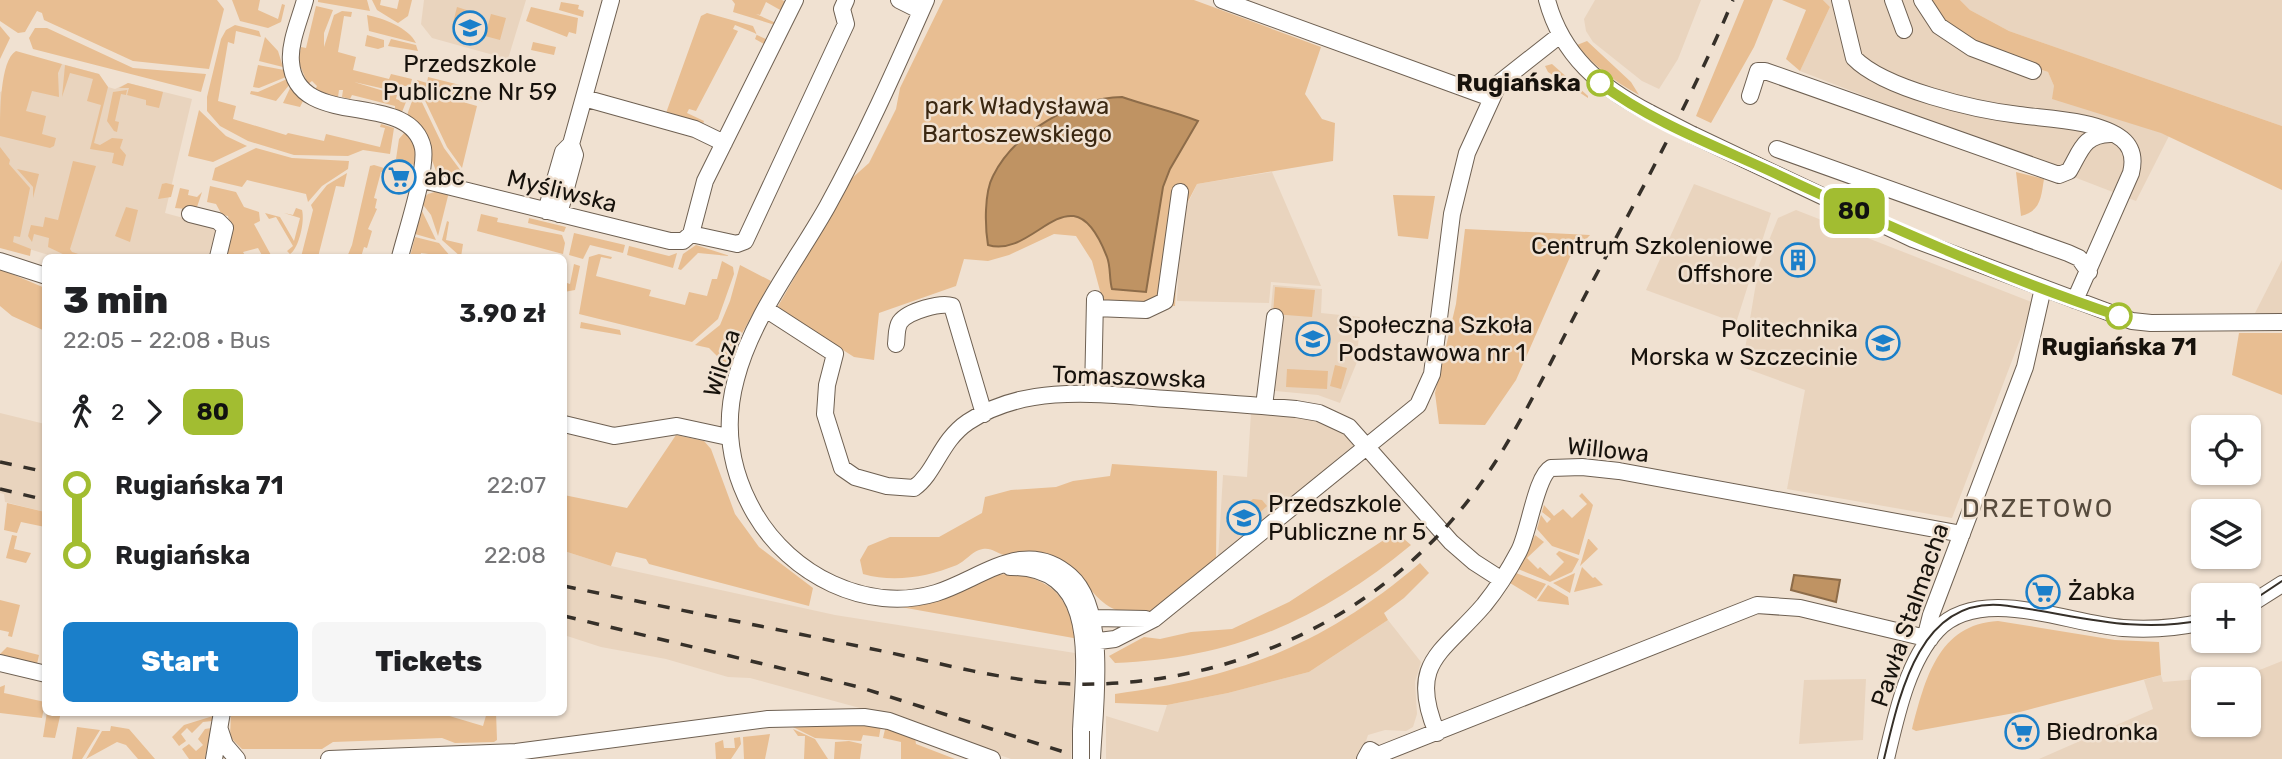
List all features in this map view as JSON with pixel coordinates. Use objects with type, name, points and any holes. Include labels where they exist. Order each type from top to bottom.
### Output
[{"type":"street","points":[[305,0],[291,55],[296,83],[305,92],[323,102],[408,123],[422,145],[420,175],[401,254]]},
{"type":"street","points":[[553,212],[563,152],[571,144],[611,0]]},
{"type":"street","points":[[795,0],[703,187],[691,234],[737,244],[745,241],[846,24],[842,9],[846,0]]},
{"type":"street","points":[[899,0],[924,5]]},
{"type":"street","points":[[1222,0],[1491,99]]},
{"type":"street","points":[[1547,0],[1560,35],[1594,78],[1650,113],[1693,135],[1913,239],[2074,300],[2145,323],[2282,322]]},
{"type":"street","points":[[1893,0],[1904,30]]},
{"type":"street","points":[[1922,0],[1939,26],[1972,48],[2033,71]]},
{"type":"street","points":[[1838,3],[1854,58],[1884,78],[1981,110],[2073,121],[2110,134],[2128,146],[2132,168],[2074,300]]},
{"type":"street","name":"Wilcza","points":[[924,5],[843,177],[767,310],[738,369],[730,407],[728,437],[738,480],[756,516],[781,548],[816,576],[853,592],[907,598],[937,592],[1013,560],[1031,559],[1050,563],[1065,571],[1079,585],[1088,601],[1089,631]]},
{"type":"street","points":[[1089,631],[1115,639],[1165,612],[1414,409],[1429,385],[1456,191],[1466,153],[1491,99],[1506,76],[1560,35]]},
{"type":"street","points":[[1750,96],[1754,77],[1758,71],[1765,71],[2059,175],[2069,171],[2078,150],[2086,141],[2096,135],[2110,134]]},
{"type":"street","points":[[584,98],[695,129],[724,143]]},
{"type":"street","points":[[1777,149],[2068,253],[2079,258],[2088,272]]},
{"type":"street","name":"Myśliwska","points":[[420,175],[670,241],[683,242],[691,234]]},
{"type":"street","points":[[1093,394],[1095,304],[1146,310],[1165,301],[1180,192]]},
{"type":"street","points":[[190,214],[218,221],[225,228],[219,254]]},
{"type":"street","points":[[0,261],[42,275]]},
{"type":"street","name":"Pawła Stalmacha","points":[[1886,759],[1909,680],[1930,639],[1927,633],[1928,625],[2027,360],[2043,288]]},
{"type":"street","points":[[896,344],[898,325],[907,316],[946,304],[952,306],[984,414]]},
{"type":"street","name":"Tomaszowska","points":[[767,310],[833,351],[835,358],[827,385],[825,414],[838,460],[842,468],[855,477],[899,489],[914,488],[924,479],[952,435],[984,414],[1039,397],[1093,394],[1264,406],[1328,416],[1349,427],[1368,446],[1434,525],[1469,558],[1502,580]]},
{"type":"street","points":[[1264,406],[1275,317]]},
{"type":"street","points":[[567,425],[614,436],[677,426],[728,437]]},
{"type":"street","name":"Willowa","points":[[1437,733],[1426,698],[1431,664],[1438,650],[1484,605],[1502,580],[1530,527],[1543,475],[1548,469],[1557,466],[1619,471],[1962,534]]},
{"type":"street","points":[[2261,597],[2282,584]]},
{"type":"street","points":[[1374,758],[1757,606],[1800,608],[1930,639],[1955,616],[1986,607],[2124,628],[2160,628],[2191,624]]},
{"type":"street","points":[[1089,631],[1165,612]]},
{"type":"street","points":[[1081,759],[1087,733],[1089,631]]},
{"type":"street","points":[[0,663],[42,673]]},
{"type":"street","points":[[329,759],[540,756],[757,720],[864,717],[889,721],[992,759]]},
{"type":"street","points":[[214,759],[221,718]]},
{"type":"street","points":[[221,718],[225,745],[237,759]]},
{"type":"street","points":[[1087,733],[1092,759]]},
{"type":"shaded area","name":"Przedszkole Publiczne Nr 59","points":[[424,0],[526,0],[508,59],[432,38],[421,24]]},
{"type":"shaded area","points":[[1595,0],[1701,0],[1678,59],[1659,89],[1642,81],[1593,42],[1586,31],[1584,19]]},
{"type":"shaded area","points":[[1823,0],[1926,0],[1974,46],[2048,72],[2054,86],[2169,136],[2136,201],[1800,71],[1830,7]]},
{"type":"shaded area","points":[[1960,0],[2282,0],[2282,126],[2009,31],[1970,10]]},
{"type":"shaded area","points":[[62,64],[99,74],[108,87],[115,89],[128,83],[192,99],[165,213],[224,229],[217,254],[45,254],[0,240],[0,92]]},
{"type":"shaded area","points":[[1122,97],[1198,121],[1170,169],[1163,187],[1146,292],[1112,289],[1107,257],[1094,230],[1080,218],[1066,216],[1022,240],[1005,246],[988,245],[986,210],[990,183],[1003,160],[1016,145],[1048,120],[1066,111],[1104,99]]},
{"type":"shaded area","points":[[1272,172],[1321,286],[1271,282],[1269,303],[1177,301],[1180,220],[1197,184]]},
{"type":"shaded area","points":[[1694,184],[1771,213],[1736,323],[1646,290]]},
{"type":"shaded area","name":"Politechnika Morska w Szczecinie","points":[[1796,210],[2034,303],[1952,518],[1787,489],[1805,390],[1742,367],[1759,265],[1778,218]]},
{"type":"shaded area","points":[[2282,260],[2282,316],[2255,313]]},
{"type":"shaded area","name":"Społeczna Szkoła Podstawowa nr 1","points":[[1273,285],[1322,289],[1321,313],[1360,317],[1357,362],[1340,403],[1318,395],[1264,390]]},
{"type":"shaded area","points":[[0,413],[42,423],[42,511],[5,502],[4,494],[0,493]]},
{"type":"shaded area","name":"Przedszkole Publiczne nr 5","points":[[1251,413],[1314,419],[1347,434],[1355,444],[1218,559],[1223,475],[1247,477]]},
{"type":"shaded area","points":[[567,552],[611,566],[835,615],[1075,653],[1071,759],[1011,759],[878,713],[750,678],[728,677],[666,659],[601,647],[567,636]]},
{"type":"shaded area","points":[[1794,575],[1840,580],[1836,602],[1791,590]]},
{"type":"shaded area","points":[[1388,620],[1421,662],[1415,682],[1417,714],[1413,727],[1406,731],[1385,730],[1368,735],[1360,759],[1106,759],[1106,716],[1158,732],[1167,705],[1228,693],[1309,672]]},
{"type":"shaded area","points":[[2282,661],[2282,759],[2039,759],[2153,709],[2144,680],[2161,675],[2163,682],[2191,680],[2191,737],[2261,737],[2261,669]]},
{"type":"shaded area","points":[[1866,679],[1863,740],[1799,744],[1804,680]]},
{"type":"green space","points":[[0,0],[217,0],[224,9],[209,69],[133,61],[44,20],[42,13],[37,11],[25,32],[18,33],[0,21]]},
{"type":"green space","points":[[232,0],[260,0],[258,10],[278,19],[282,4],[285,5],[281,22],[268,28],[240,21]]},
{"type":"green space","points":[[367,0],[370,11],[318,2]]},
{"type":"green space","points":[[372,0],[381,0],[380,5],[397,9],[399,0],[412,0],[408,16],[398,23],[377,10]]},
{"type":"green space","points":[[732,0],[786,2],[782,11],[766,2],[760,15],[756,14],[776,23],[775,25],[733,12],[735,4]]},
{"type":"green space","name":"park Władysława Bartoszewskiego","points":[[943,0],[1194,0],[1321,47],[1305,94],[1322,119],[1335,123],[1333,161],[1197,184],[1179,219],[1175,306],[1103,302],[1092,261],[1076,236],[1054,234],[1009,255],[988,261],[964,259],[956,286],[879,313],[874,360],[854,357],[777,308],[851,179],[869,163],[896,109],[900,88]]},
{"type":"green space","points":[[1744,0],[1773,0],[1754,47],[1711,123],[1696,116]]},
{"type":"green space","points":[[1782,0],[1823,0],[1830,7],[1800,71],[1786,59],[1806,10]]},
{"type":"green space","points":[[1926,0],[1960,0],[1970,10],[2009,31],[2282,126],[2282,190],[2161,133],[2052,99],[2054,86],[2048,72],[1974,47],[1942,24]]},
{"type":"green space","points":[[561,2],[579,5],[578,9],[584,11],[583,17],[559,10]]},
{"type":"green space","points":[[316,6],[333,10],[324,33],[324,47],[334,15],[342,11],[352,12],[351,17],[344,16],[338,52],[356,57],[353,70],[389,79],[391,74],[412,79],[410,87],[400,85],[398,92],[354,82],[397,95],[396,99],[406,102],[402,112],[395,111],[395,106],[352,95],[350,99],[342,97],[343,90],[339,90],[338,97],[315,90],[317,86],[312,81],[308,84],[298,61],[301,47],[306,48]]},
{"type":"green space","points":[[457,7],[473,12],[468,32],[452,27]]},
{"type":"green space","points":[[531,7],[578,18],[576,34],[569,32],[567,37],[526,21]]},
{"type":"green space","points":[[707,13],[753,26],[756,34],[735,25],[733,29],[738,31],[696,111],[689,109],[687,113],[704,121],[703,124],[666,113],[701,16]]},
{"type":"green space","points":[[491,14],[506,18],[500,40],[485,36]]},
{"type":"green space","points":[[367,15],[402,28],[416,43],[369,31]]},
{"type":"green space","points":[[235,25],[259,31],[261,37],[236,31],[234,44],[228,42],[218,101],[236,106],[233,119],[286,135],[288,133],[324,141],[326,134],[380,147],[385,128],[380,127],[381,124],[394,128],[390,154],[363,150],[348,156],[294,155],[248,141],[220,126],[207,111],[207,97],[221,39],[226,30]]},
{"type":"green space","points":[[0,26],[10,38],[0,59]]},
{"type":"green space","points":[[35,28],[47,28],[133,68],[206,74],[201,92],[33,49],[29,38]]},
{"type":"green space","points":[[367,35],[384,40],[384,47],[378,49],[365,46]]},
{"type":"green space","points":[[757,35],[768,40],[764,44],[755,39]]},
{"type":"green space","points":[[265,37],[278,51],[283,67],[259,61]]},
{"type":"green space","points":[[391,39],[416,45],[418,51],[388,46]]},
{"type":"green space","points":[[1587,41],[1631,82],[1639,95],[1605,73],[1577,45]]},
{"type":"green space","points":[[533,42],[556,47],[554,55],[531,50]]},
{"type":"green space","points":[[16,51],[62,64],[58,73],[59,97],[32,91],[26,111],[46,116],[42,134],[56,138],[54,146],[50,148],[0,136],[4,76],[11,56]]},
{"type":"green space","points":[[1552,64],[1588,98],[1548,72],[1545,66]]},
{"type":"green space","points":[[65,65],[99,74],[108,87],[94,143],[100,145],[112,138],[123,139],[120,148],[126,155],[123,166],[112,163],[114,153],[90,149],[101,105],[87,101],[93,79],[70,73],[62,97]]},
{"type":"green space","points":[[258,65],[284,70],[286,77],[259,88],[253,87]]},
{"type":"green space","points":[[428,77],[464,86],[463,93],[485,102],[418,86],[417,80],[427,83]]},
{"type":"green space","points":[[287,79],[290,84],[276,101],[250,94],[251,91],[258,92]]},
{"type":"green space","points":[[128,83],[163,92],[159,108],[146,105],[146,100],[127,95],[129,88],[119,88]]},
{"type":"green space","points":[[291,86],[304,99],[300,107],[283,103]]},
{"type":"green space","points":[[127,90],[126,95],[121,94],[115,121],[119,122],[117,132],[107,121],[113,92]]},
{"type":"green space","points":[[416,90],[444,148],[461,171],[456,181],[436,171],[419,125],[407,115]]},
{"type":"green space","points":[[420,90],[477,106],[462,168],[447,147]]},
{"type":"green space","points":[[199,110],[226,136],[247,146],[213,162],[188,156]]},
{"type":"green space","points":[[405,132],[417,143],[414,165],[396,159],[399,139]]},
{"type":"green space","points":[[0,147],[10,160],[9,164],[30,188],[20,237],[14,236],[13,242],[31,249],[30,256],[0,248]]},
{"type":"green space","points":[[256,148],[292,158],[349,161],[348,169],[322,186],[308,202],[306,194],[247,180],[242,187],[212,180],[215,168]]},
{"type":"green space","points":[[73,161],[96,166],[70,249],[78,254],[63,254],[48,247],[49,238],[34,234],[32,242],[28,236],[31,225],[43,227],[45,217],[58,220]]},
{"type":"green space","points":[[370,166],[394,171],[392,179],[391,175],[381,172],[374,198],[377,199],[377,209],[368,229],[372,231],[367,248],[364,247],[362,254],[348,254],[352,245]]},
{"type":"green space","points":[[17,169],[39,174],[33,198],[33,187]]},
{"type":"green space","points":[[2016,172],[2044,179],[2036,207],[2021,216]]},
{"type":"green space","points":[[347,173],[344,187],[336,186],[319,254],[302,254],[313,210],[311,205],[327,185]]},
{"type":"green space","points":[[162,184],[174,185],[171,197],[158,199]]},
{"type":"green space","points":[[210,186],[236,192],[244,207],[259,212],[260,221],[254,224],[270,254],[261,254],[258,248],[243,252],[244,254],[226,254],[231,231],[228,216],[222,215],[216,204],[207,202]]},
{"type":"green space","points":[[180,188],[189,190],[188,195],[197,197],[202,192],[196,210],[175,208]]},
{"type":"green space","points":[[449,192],[438,236],[431,215],[420,201],[428,194]]},
{"type":"green space","points":[[1393,195],[1435,196],[1428,239],[1398,236]]},
{"type":"green space","points":[[126,207],[138,210],[130,242],[115,236]]},
{"type":"green space","points":[[296,208],[302,210],[302,227],[299,240],[290,254],[287,251],[293,246],[276,217],[269,219],[265,213],[280,217],[294,241],[300,218],[284,213],[293,215]]},
{"type":"green space","points":[[422,211],[436,240],[415,234]]},
{"type":"green space","points":[[481,214],[498,218],[497,222],[562,235],[565,243],[563,254],[477,231]]},
{"type":"green space","points":[[529,218],[566,227],[564,232],[528,223]]},
{"type":"green space","points":[[447,221],[446,240],[463,244],[461,254],[458,254],[442,240]]},
{"type":"green space","points":[[1465,229],[1590,235],[1570,257],[1516,380],[1485,425],[1439,424],[1435,393],[1456,304]]},
{"type":"green space","points":[[574,233],[625,245],[623,253],[590,245],[583,259],[569,255]]},
{"type":"green space","points":[[415,237],[439,243],[448,254],[421,253],[411,254]]},
{"type":"green space","points":[[696,245],[730,256],[698,253],[681,270],[678,269],[683,254]]},
{"type":"green space","points":[[629,246],[669,256],[677,253],[673,268],[627,255]]},
{"type":"green space","points":[[599,254],[612,257],[601,257],[596,276],[651,290],[649,296],[685,305],[689,292],[707,296],[712,279],[717,279],[722,261],[733,267],[734,274],[718,319],[692,342],[579,314],[589,257]]},
{"type":"green space","points":[[574,264],[580,266],[575,290],[567,291],[567,283],[570,284]]},
{"type":"green space","points":[[740,265],[771,281],[725,364],[709,348],[695,345],[720,325]]},
{"type":"green space","points":[[0,269],[42,287],[42,330],[12,316],[0,306]]},
{"type":"green space","points":[[1275,287],[1315,290],[1312,317],[1273,314]]},
{"type":"green space","points":[[581,322],[620,330],[621,335],[580,328]]},
{"type":"green space","points":[[2239,333],[2282,333],[2282,395],[2232,375]]},
{"type":"green space","points":[[1335,365],[1347,368],[1341,389],[1330,386]]},
{"type":"green space","points":[[1287,369],[1328,371],[1327,389],[1286,387]]},
{"type":"green space","points":[[676,435],[704,441],[711,449],[735,514],[759,547],[813,588],[809,606],[649,564],[646,559],[616,552],[611,566],[567,552],[567,496],[627,508]]},
{"type":"green space","points":[[1112,464],[1217,471],[1216,562],[1157,608],[1137,614],[1120,611],[1095,595],[1066,563],[1036,552],[1004,555],[983,549],[957,565],[934,573],[898,578],[863,574],[860,560],[868,546],[890,537],[939,537],[982,513],[985,497],[1011,490],[1056,487],[1073,481],[1110,476]]},
{"type":"green space","points":[[1582,493],[1593,505],[1579,555],[1552,546],[1537,529],[1541,515],[1547,523],[1551,519],[1542,512],[1544,505],[1554,516],[1563,509],[1572,518],[1587,504],[1579,496]]},
{"type":"green space","points":[[1253,499],[1262,500],[1267,506],[1256,516],[1246,505]]},
{"type":"green space","points":[[7,503],[42,511],[42,526],[21,522],[17,533],[4,530]]},
{"type":"green space","points":[[1244,507],[1253,519],[1236,533],[1226,521]]},
{"type":"green space","points":[[1396,532],[1411,545],[1344,594],[1274,630],[1237,643],[1158,660],[1115,663],[1109,656],[1144,637],[1160,639],[1191,632],[1232,629],[1289,602]]},
{"type":"green space","points":[[12,535],[17,536],[14,549],[31,553],[26,563],[6,558]]},
{"type":"green space","points":[[1535,535],[1544,542],[1527,558],[1538,569],[1540,567],[1550,576],[1564,562],[1556,554],[1559,551],[1579,559],[1572,572],[1550,582],[1518,569]]},
{"type":"green space","points":[[1588,539],[1598,549],[1580,566]]},
{"type":"green space","points":[[1420,563],[1429,573],[1384,613],[1388,620],[1309,672],[1228,693],[1167,705],[1115,703],[1115,694],[1201,678],[1278,653],[1349,616]]},
{"type":"green space","points":[[1582,567],[1593,578],[1603,585],[1574,592]]},
{"type":"green space","points":[[1017,573],[1043,583],[1059,596],[1079,639],[895,606],[943,599],[996,575]]},
{"type":"green space","points":[[1516,573],[1546,584],[1536,599],[1510,583]]},
{"type":"green space","points":[[1575,573],[1570,593],[1553,583]]},
{"type":"green space","points":[[1548,585],[1568,597],[1569,605],[1537,601]]},
{"type":"green space","points":[[0,600],[20,605],[12,637],[8,636],[9,632],[0,630]]},
{"type":"green space","points":[[1998,621],[2115,640],[2159,642],[2161,675],[2020,712],[1916,731],[1912,729],[1929,674],[1948,644],[1961,632],[1978,624]]},
{"type":"green space","points":[[7,647],[39,655],[37,664],[0,654]]},
{"type":"green space","points":[[5,685],[4,693],[42,701],[42,718],[0,713],[0,687]]},
{"type":"green space","points":[[46,716],[60,716],[55,738],[43,737]]},
{"type":"green space","points":[[213,716],[212,721],[203,722],[192,733],[187,728],[181,734],[186,741],[179,746],[172,737],[184,725]]},
{"type":"green space","points":[[231,716],[449,716],[483,726],[486,716],[496,716],[497,740],[455,743],[442,738],[333,742],[322,749],[242,749],[230,737]]},
{"type":"green space","points":[[794,722],[881,726],[879,737],[863,735],[861,741],[815,738],[793,727]]},
{"type":"green space","points":[[886,725],[914,733],[916,744],[955,759],[901,759],[901,742],[883,738]]},
{"type":"green space","points":[[111,726],[129,729],[155,759],[138,759],[126,745],[117,742],[86,759],[102,731],[110,731]]},
{"type":"green space","points":[[77,727],[100,730],[82,759],[72,759]]},
{"type":"green space","points":[[211,728],[205,759],[189,759],[182,749],[189,744],[196,751],[203,745],[198,739],[205,729]]},
{"type":"green space","points":[[793,729],[815,739],[828,759],[804,759],[805,736],[798,736]]},
{"type":"green space","points":[[770,734],[765,759],[744,759],[743,737]]},
{"type":"green space","points":[[740,737],[741,744],[731,759],[716,759],[715,743],[723,740],[724,748],[735,748],[734,738]]},
{"type":"green space","points":[[835,742],[862,744],[860,759],[834,759]]},
{"type":"tram line","points":[[2261,595],[2282,581]]},
{"type":"tram line","points":[[1884,759],[1897,708],[1917,656],[1931,635],[1949,618],[1972,607],[2000,605],[2125,624],[2191,622]]},
{"type":"railway","points":[[567,587],[976,672],[1048,683],[1131,682],[1190,673],[1246,657],[1300,635],[1351,607],[1399,572],[1441,532],[1495,463],[1645,183],[1700,74],[1733,0]]},
{"type":"railway","points":[[0,462],[42,471]]},
{"type":"railway","points":[[0,489],[42,499]]},
{"type":"railway","points":[[567,617],[859,687],[1086,759]]},
{"type":"bus line","name":"80","points":[[1600,83],[1693,135],[1913,239],[2119,316]]},
{"type":"place","name":"Przedszkole Publiczne Nr 59","points":[[470,28]]},
{"type":"place","name":"Rugiańska","points":[[1600,83]]},
{"type":"place","name":"abc","points":[[399,177]]},
{"type":"place","name":"Centrum Szkoleniowe Offshore","points":[[1798,260]]},
{"type":"place","name":"Rugiańska 71","points":[[2119,316]]},
{"type":"place","name":"Społeczna Szkoła Podstawowa nr 1","points":[[1313,339]]},
{"type":"place","name":"Politechnika Morska w Szczecinie","points":[[1883,343]]},
{"type":"place","name":"Przedszkole Publiczne nr 5","points":[[1244,518]]},
{"type":"place","name":"Żabka","points":[[2043,592]]},
{"type":"place","name":"Biedronka","points":[[2022,732]]},
{"type":"district","name":"DRZETOWO","points":[[2038,508]]}]
